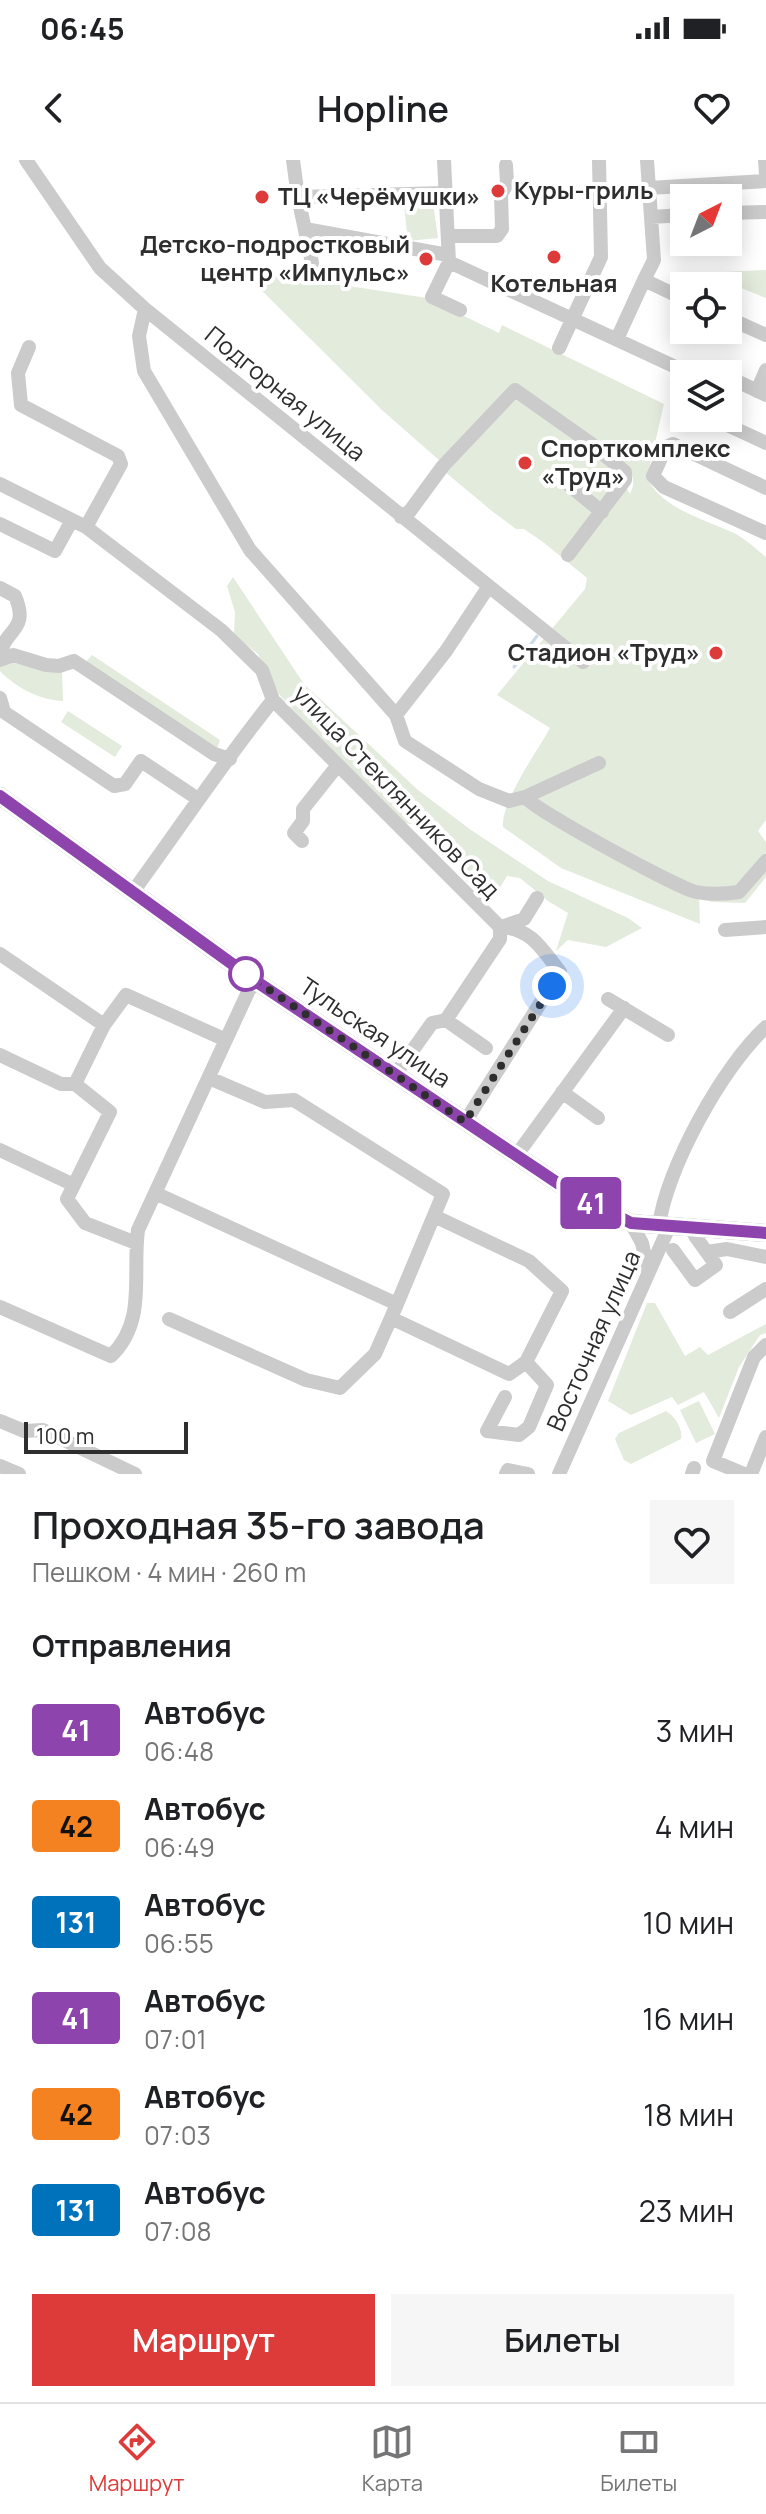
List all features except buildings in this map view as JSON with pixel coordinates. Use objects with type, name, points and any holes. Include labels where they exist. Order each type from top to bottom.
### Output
[{"type":"main road","name":"Тульская улица","points":[[0,796],[257,982],[571,1192],[631,1223],[701,1233],[766,1233]]},
{"type":"street","name":"Подгорная улица","points":[[26,160],[100,268],[145,309],[583,662]]},
{"type":"street","points":[[293,160],[312,263]]},
{"type":"street","points":[[444,160],[449,259],[432,297],[460,310]]},
{"type":"street","points":[[559,348],[601,257],[599,160]]},
{"type":"street","points":[[617,339],[654,260],[647,160]]},
{"type":"street","points":[[765,160],[766,174]]},
{"type":"street","points":[[448,236],[497,236],[502,229],[501,194],[507,184],[506,165]]},
{"type":"street","points":[[649,188],[766,181]]},
{"type":"street","points":[[298,197],[445,193]]},
{"type":"street","points":[[742,213],[766,212]]},
{"type":"street","points":[[651,217],[670,216]]},
{"type":"street","points":[[305,229],[449,259],[670,364]]},
{"type":"street","points":[[644,280],[670,292]]},
{"type":"street","name":"улица Стеклянников Сад","points":[[145,309],[139,336],[144,371],[250,550],[396,715],[405,741],[479,789],[509,801],[525,797]]},
{"type":"street","points":[[742,324],[766,335]]},
{"type":"street","points":[[29,347],[18,373],[21,405],[118,456],[121,464],[86,527]]},
{"type":"street","points":[[742,384],[761,393],[766,370]]},
{"type":"street","points":[[401,517],[410,511],[443,466],[492,423],[515,390],[625,472],[625,480],[568,555]]},
{"type":"street","points":[[742,432],[766,443]]},
{"type":"street","points":[[766,488],[673,444],[666,447],[653,476],[664,487],[766,533]]},
{"type":"street","name":"улица Стеклянников Сад","points":[[0,484],[86,527],[221,630],[262,670],[273,700],[500,927]]},
{"type":"street","points":[[569,485],[602,512]]},
{"type":"street","points":[[0,524],[55,551],[72,520]]},
{"type":"street","points":[[396,715],[446,651],[489,586]]},
{"type":"street","points":[[0,588],[15,596],[21,609],[16,630],[7,638],[0,658]]},
{"type":"street","points":[[0,658],[13,655],[59,666],[74,661],[214,754],[230,759]]},
{"type":"street","points":[[0,698],[4,712],[114,786],[125,784],[141,761],[198,799]]},
{"type":"street","points":[[132,893],[240,741],[273,700]]},
{"type":"street","points":[[599,763],[525,797],[563,823],[693,891],[723,895],[739,892],[766,861]]},
{"type":"street","points":[[302,841],[294,833],[303,821],[303,809],[338,765]]},
{"type":"street","points":[[500,927],[524,919],[537,898]]},
{"type":"street","points":[[465,1122],[560,972],[536,941],[516,927],[500,927]]},
{"type":"street","points":[[395,1075],[432,1023],[446,1020],[500,939],[500,927]]},
{"type":"street","points":[[725,930],[766,927]]},
{"type":"street","points":[[0,954],[104,1025]]},
{"type":"street","points":[[0,1307],[111,1356],[122,1346],[136,1311],[138,1230],[249,990],[257,982]]},
{"type":"street","points":[[75,1084],[104,1025],[126,995],[226,1040]]},
{"type":"street","points":[[608,999],[668,1035]]},
{"type":"street","points":[[516,1156],[624,1008]]},
{"type":"street","points":[[446,1020],[486,1048]]},
{"type":"street","name":"Восточная улица","points":[[559,1474],[649,1272],[664,1226],[663,1202],[693,1132],[729,1071],[763,1033]]},
{"type":"street","points":[[0,1055],[61,1084],[75,1084],[110,1112],[67,1199],[85,1223],[136,1243]]},
{"type":"street","points":[[169,1319],[306,1380],[340,1388],[375,1354],[443,1194],[294,1100],[265,1102],[209,1078]]},
{"type":"street","points":[[562,1092],[598,1118]]},
{"type":"street","points":[[0,1150],[74,1185]]},
{"type":"street","points":[[155,1193],[397,1304]]},
{"type":"street","points":[[391,1318],[509,1374],[526,1362],[562,1291],[529,1261],[434,1216]]},
{"type":"street","points":[[631,1223],[642,1243],[649,1272],[673,1250],[701,1233],[707,1252],[716,1265],[695,1280],[673,1250]]},
{"type":"street","points":[[707,1252],[727,1249],[766,1257]]},
{"type":"street","points":[[730,1312],[766,1289]]},
{"type":"street","points":[[744,1474],[713,1461],[754,1357],[766,1345]]},
{"type":"street","points":[[505,1397],[487,1431],[519,1435],[529,1427],[547,1385],[526,1362]]},
{"type":"street","points":[[0,1421],[24,1431],[43,1430],[135,1474]]},
{"type":"street","points":[[751,1474],[766,1437]]},
{"type":"street","points":[[0,1466],[19,1474]]},
{"type":"street","points":[[506,1474],[508,1470],[528,1474]]},
{"type":"green space","points":[[433,203],[438,238],[408,241],[404,206]]},
{"type":"green space","points":[[235,264],[316,281],[427,298],[499,333],[502,325],[664,404],[647,478],[654,489],[674,506],[740,536],[766,557],[766,820],[758,831],[766,842],[766,877],[745,903],[712,902],[699,898],[700,924],[561,868],[503,827],[514,791],[550,728],[497,695],[585,589],[587,578],[543,542],[524,529],[516,529],[493,512],[444,471],[516,394],[616,471],[630,494],[632,477],[622,463],[515,383],[440,461],[382,410]]},
{"type":"green space","points":[[766,270],[766,298],[742,288],[742,272],[725,272]]},
{"type":"green space","points":[[233,577],[304,684],[418,790],[548,881],[628,918],[642,928],[606,947],[568,940],[556,951],[568,913],[520,878],[507,876],[498,891],[485,898],[462,877],[458,853],[445,846],[434,828],[405,823],[278,693],[258,654],[234,635],[235,612],[227,586]]},
{"type":"green space","points":[[92,655],[220,740],[216,752],[83,665]]},
{"type":"green space","points":[[8,662],[62,672],[63,701],[37,696],[14,683],[0,671],[0,666]]},
{"type":"green space","points":[[68,711],[122,746],[115,757],[61,722]]},
{"type":"green space","points":[[647,1303],[655,1303],[685,1356],[700,1347],[708,1355],[766,1324],[766,1333],[760,1335],[739,1367],[719,1418],[704,1392],[678,1405],[672,1397],[631,1415],[608,1401]]},
{"type":"green space","points":[[699,1401],[715,1434],[696,1443],[680,1410]]},
{"type":"green space","points":[[666,1411],[678,1423],[681,1439],[631,1464],[624,1460],[615,1439],[619,1433]]},
{"type":"waterway","points":[[514,667],[537,636]]},
{"type":"bus line","name":"41","points":[[0,796],[257,982],[571,1192],[631,1223],[766,1233]]},
{"type":"place","name":"Куры-гриль","points":[[498,191]]},
{"type":"place","name":"ТЦ «Черёмушки»","points":[[262,197]]},
{"type":"place","name":"Котельная","points":[[554,257]]},
{"type":"place","name":"Детско-подростковый центр «Импульс»","points":[[426,259]]},
{"type":"place","name":"Спорткомплекс «Труд»","points":[[525,463]]},
{"type":"place","name":"Стадион «Труд»","points":[[716,653]]},
{"type":"route","points":[[246,974],[465,1122],[552,986]]}]
